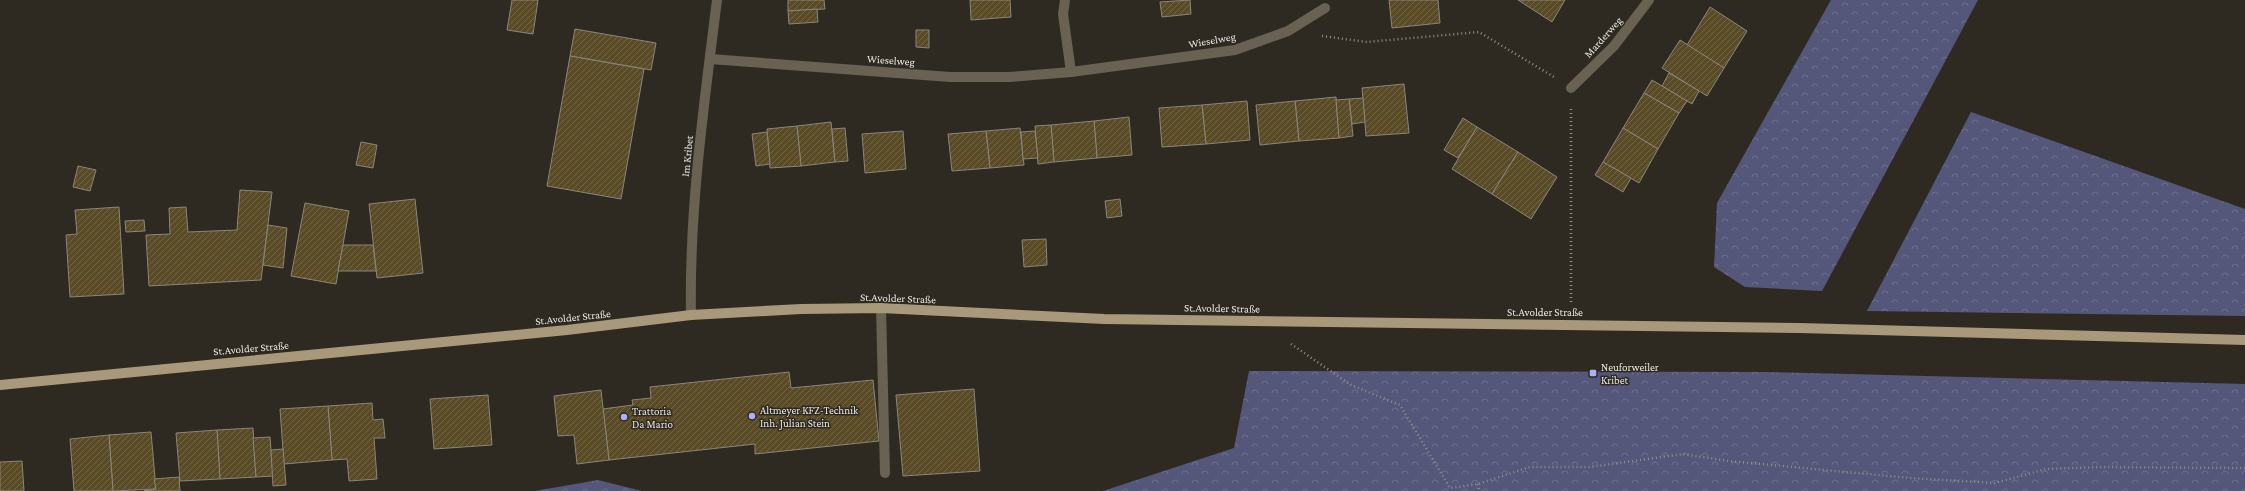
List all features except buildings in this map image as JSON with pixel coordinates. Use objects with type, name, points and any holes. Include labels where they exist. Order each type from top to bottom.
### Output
[{"type":"main road","name":"St.Avolder Straße","points":[[0,384],[567,330],[691,315],[801,309],[881,308],[1104,319],[1799,328],[2245,340]]},
{"type":"street","name":"Im Kribet","points":[[691,315],[690,259],[710,59],[718,0]]},
{"type":"street","points":[[1065,0],[1063,14],[1071,72]]},
{"type":"street","name":"Marderweg","points":[[1571,88],[1614,46],[1649,0]]},
{"type":"street","name":"Wieselweg","points":[[710,59],[950,77],[1010,77],[1071,72],[1235,50],[1288,31],[1325,8]]},
{"type":"street","points":[[881,308],[885,474]]},
{"type":"path","points":[[1288,31],[1367,42],[1479,32],[1571,88],[1572,324]]},
{"type":"path","points":[[1288,342],[1350,384],[1400,405],[1450,488],[1478,484],[1530,467],[1590,467],[1683,454],[1729,461],[1910,478],[1995,483],[2046,469],[2245,468]]},
{"type":"path","points":[[1478,484],[1479,491]]},
{"type":"green space","points":[[1831,0],[1978,0],[1822,291],[1745,287],[1714,267],[1717,203]]},
{"type":"green space","points":[[1971,112],[2245,209],[2245,316],[1867,311]]},
{"type":"green space","points":[[1249,371],[1765,372],[2245,384],[2245,491],[1103,491],[1234,448]]},
{"type":"green space","points":[[598,480],[642,491],[535,491]]},
{"type":"place","name":"Neuforweiler Kribet","points":[[1593,373]]},
{"type":"place","name":"Altmeyer KFZ-Technik Inh. Julian Stein","points":[[752,416]]},
{"type":"place","name":"Trattoria Da Mario","points":[[624,417]]}]
